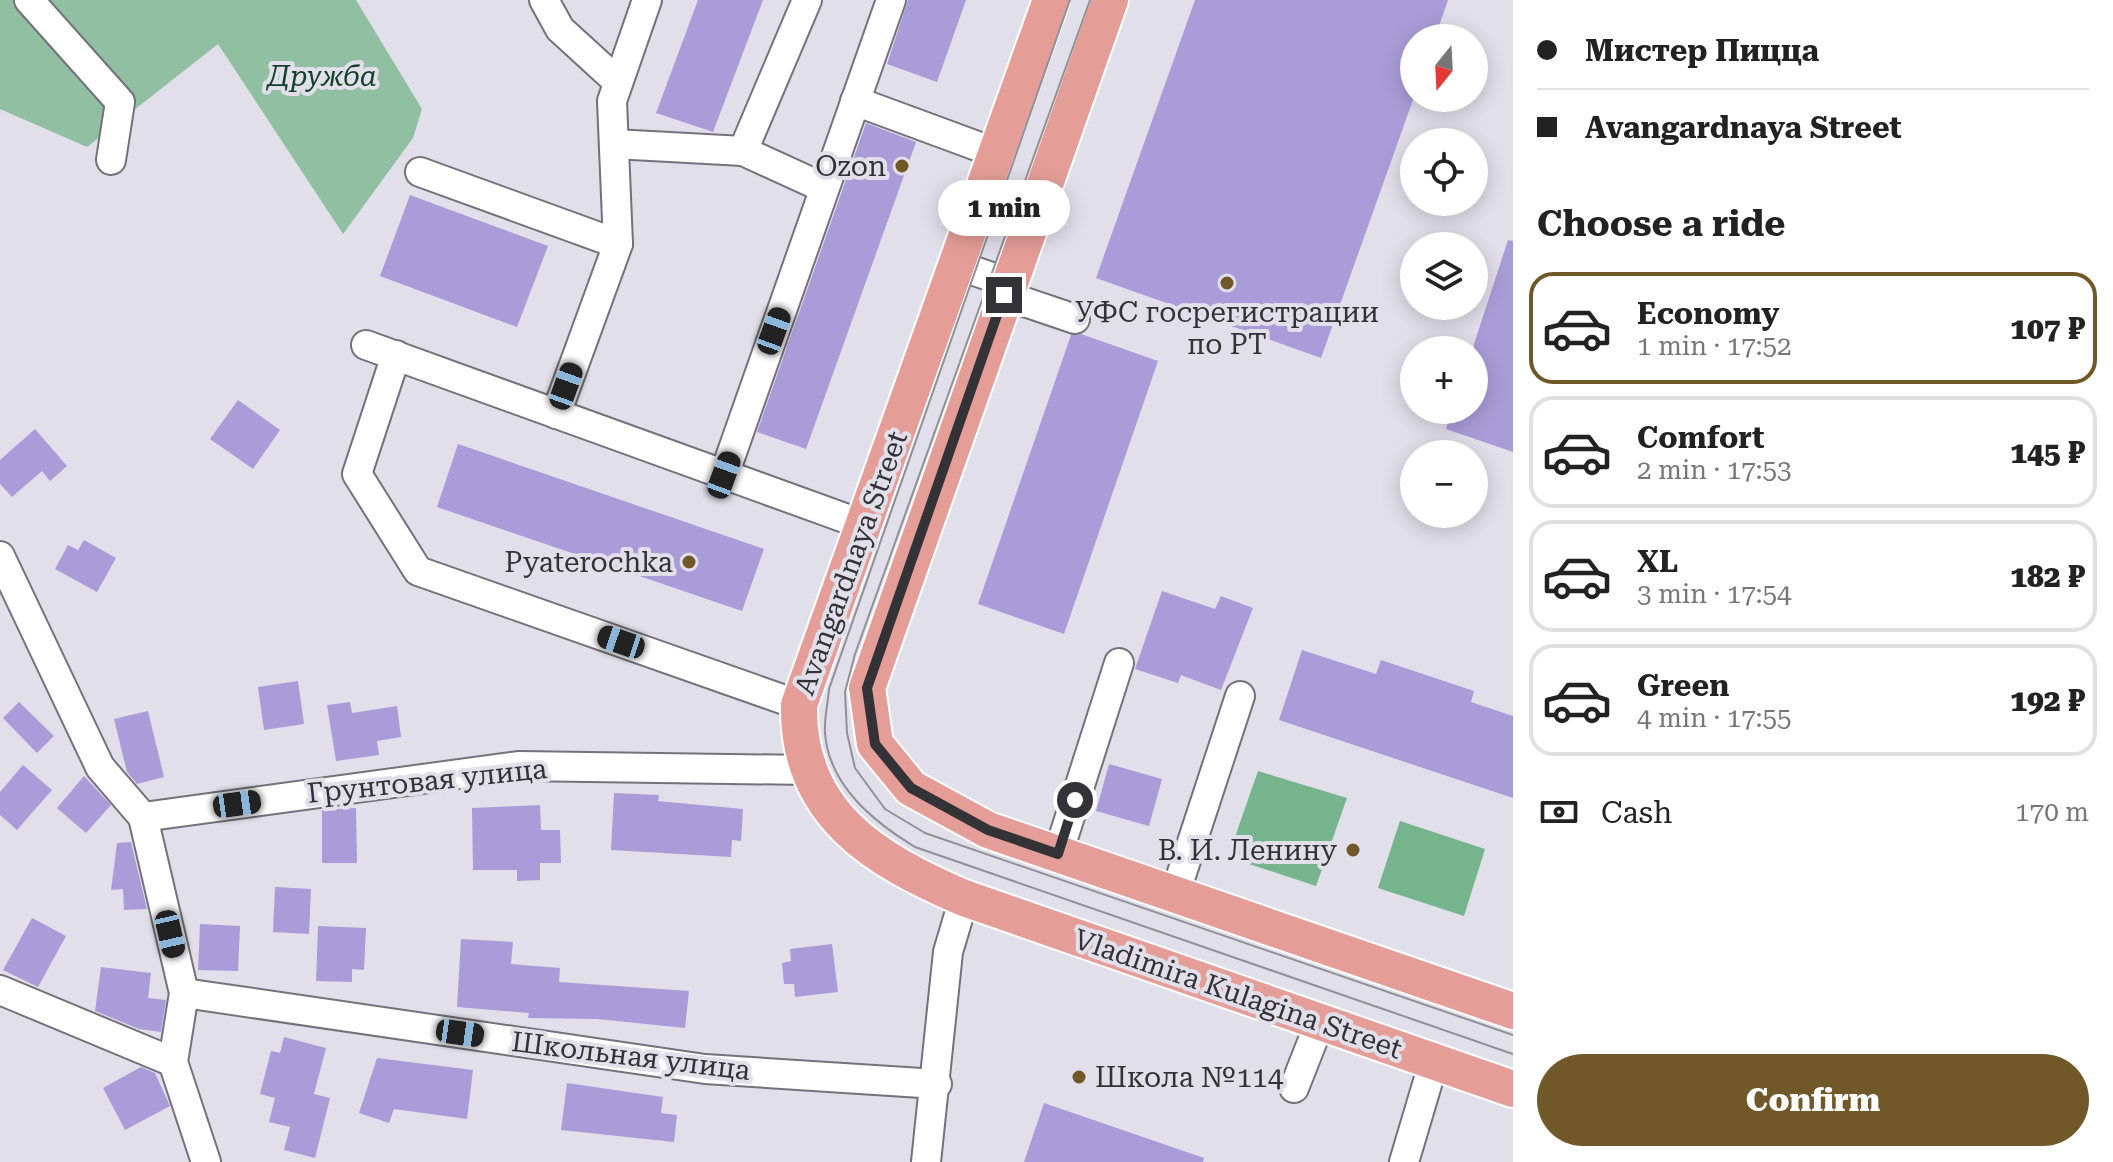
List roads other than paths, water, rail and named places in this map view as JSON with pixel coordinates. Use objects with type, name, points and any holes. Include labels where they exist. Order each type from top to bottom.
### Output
[{"type":"main road","name":"Avangardnaya Street","points":[[964,898],[905,873],[858,841],[827,806],[809,770],[799,738],[799,705],[1051,0]]},
{"type":"main road","name":"Avangardnaya Street","points":[[1058,854],[988,830],[911,788],[875,744],[867,688],[1110,0]]},
{"type":"main road","points":[[1058,854],[1513,1011]]},
{"type":"main road","name":"Vladimira Kulagina Street","points":[[964,898],[1513,1089]]},
{"type":"street","points":[[29,0],[120,102],[111,160]]},
{"type":"street","points":[[544,0],[560,29],[618,82]]},
{"type":"street","points":[[556,414],[618,244],[612,101],[647,0]]},
{"type":"street","points":[[743,151],[807,0]]},
{"type":"street","points":[[724,475],[891,0]]},
{"type":"street","points":[[855,101],[996,153]]},
{"type":"street","points":[[614,144],[743,151],[824,188]]},
{"type":"street","points":[[420,172],[618,244]]},
{"type":"street","points":[[957,265],[1075,319]]},
{"type":"street","points":[[366,345],[864,525]]},
{"type":"street","points":[[396,355],[357,474],[418,571],[799,705]]},
{"type":"street","points":[[0,556],[100,767],[143,817],[184,993],[173,1062],[206,1162]]},
{"type":"street","points":[[1058,854],[1119,663]]},
{"type":"street","points":[[1175,894],[1240,696]]},
{"type":"street","name":"Грунтовая улица","points":[[143,817],[518,766],[809,770]]},
{"type":"street","points":[[926,1162],[937,1084],[948,952],[964,898]]},
{"type":"street","points":[[0,990],[173,1062]]},
{"type":"street","name":"Школьная улица","points":[[184,993],[705,1069],[937,1084]]},
{"type":"street","points":[[1294,1088],[1320,1022]]},
{"type":"street","points":[[1404,1162],[1434,1061]]},
{"type":"tram line","points":[[1070,0],[829,689],[825,733],[835,770],[844,786],[870,814],[915,847],[1513,1054]]},
{"type":"tram line","points":[[1090,0],[855,654],[845,692],[847,733],[855,768],[885,809],[925,833],[1513,1035]]},
{"type":"place","name":"Ozon","points":[[902,166]]},
{"type":"place","name":"УФС госрегистрации по РТ","points":[[1227,283]]},
{"type":"place","name":"Pyaterochka","points":[[689,562]]},
{"type":"place","name":"В. И. Ленину","points":[[1353,850]]},
{"type":"place","name":"Школа №114","points":[[1079,1077]]},
{"type":"park label","name":"Дружба","points":[[322,76]]}]
